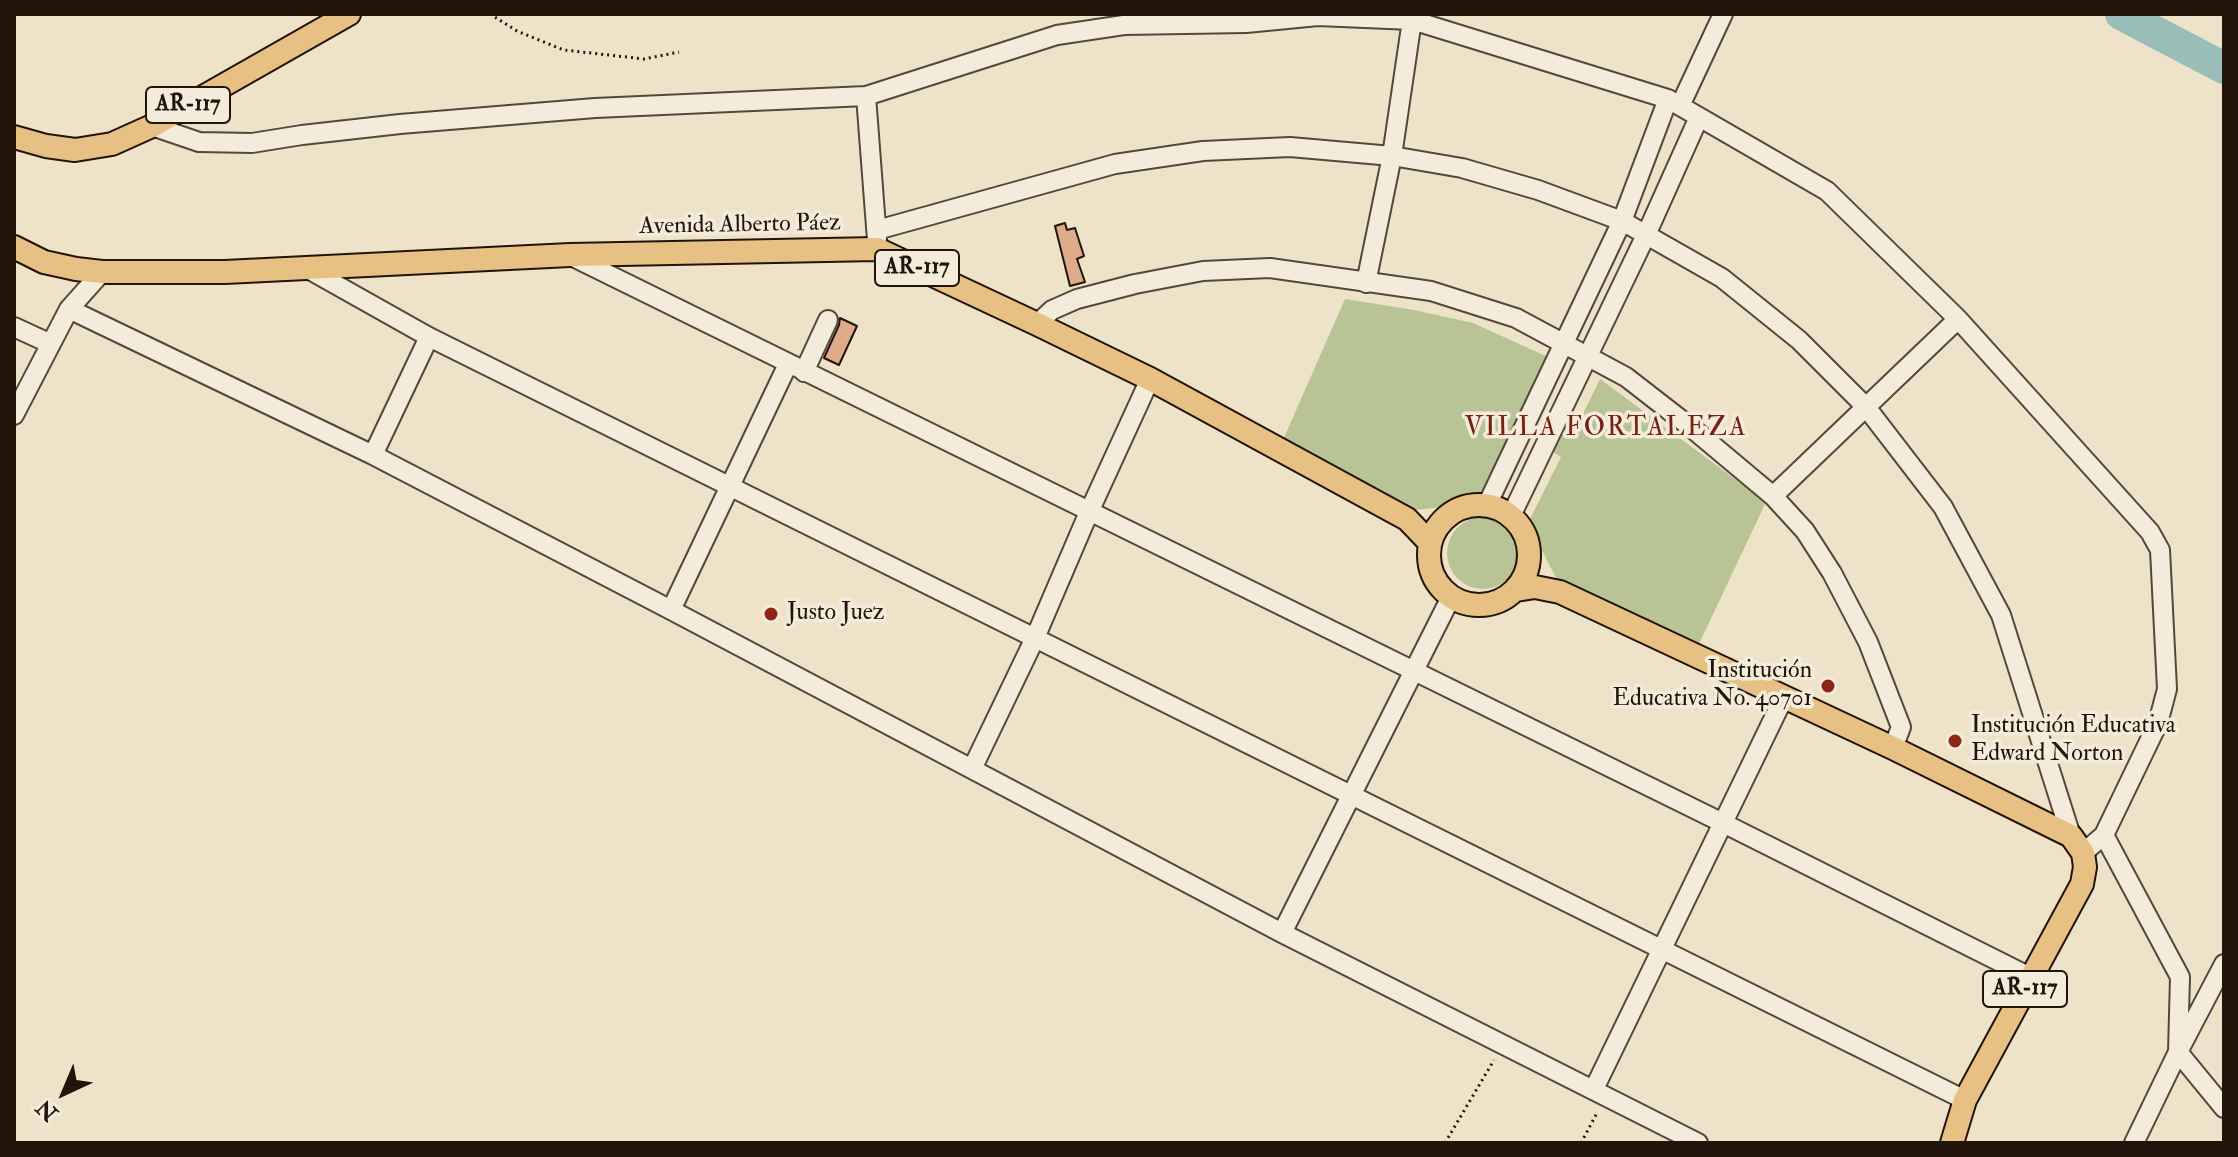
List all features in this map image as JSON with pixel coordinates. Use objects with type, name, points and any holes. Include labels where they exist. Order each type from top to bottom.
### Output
[{"type":"main road","name":"AR-117","points":[[14,137],[75,150],[112,144],[152,126],[349,14]]},
{"type":"main road","name":"Avenida Alberto Páez","points":[[14,247],[44,262],[102,272],[308,269],[877,239],[1037,324],[1150,379],[1407,519],[1430,543]]},
{"type":"main road","points":[[1470,505],[1487,505],[1511,516],[1528,541],[1530,557],[1526,575],[1516,590],[1502,601],[1485,606],[1468,605],[1451,597],[1432,574],[1429,558],[1430,543],[1441,522],[1454,511],[1470,505]]},
{"type":"main road","name":"Avenida Alberto Páez","points":[[1407,519],[1441,522]]},
{"type":"main road","points":[[1530,557],[1542,575],[1560,592]]},
{"type":"main road","points":[[1516,590],[1535,587],[1560,592],[1893,748],[2077,845]]},
{"type":"main road","name":"AR-117","points":[[1952,1143],[1965,1100],[2082,884],[2085,867],[2077,845]]},
{"type":"street","points":[[1487,505],[1565,344],[1674,103],[1723,14]]},
{"type":"street","points":[[152,126],[199,142],[252,143],[400,124],[595,108],[866,96],[1057,35],[1111,27],[1246,23],[1318,16],[1412,20],[1674,103],[1827,191],[1958,319],[2150,532],[2160,550],[2167,689],[2158,723],[2104,835],[2077,845],[2001,615],[1943,507],[1866,407],[1799,340],[1722,278],[1622,221],[1522,185],[1462,168],[1392,156],[1290,147],[1188,153],[1115,164],[877,239],[866,96]]},
{"type":"street","points":[[1366,283],[1392,156],[1412,20]]},
{"type":"street","points":[[1511,516],[1699,117]]},
{"type":"street","points":[[570,255],[2032,978]]},
{"type":"street","points":[[1037,324],[1052,310],[1077,299],[1135,284],[1203,271],[1270,268],[1431,291],[1516,318],[1626,377],[1773,496],[1805,531],[1868,642],[1901,727],[1893,748]]},
{"type":"street","points":[[308,269],[429,337],[1965,1100]]},
{"type":"street","points":[[14,415],[69,309],[102,272]]},
{"type":"street","points":[[69,309],[373,455],[1282,933],[1698,1143]]},
{"type":"street","points":[[1773,496],[1958,319]]},
{"type":"street","points":[[671,610],[728,486],[796,368],[828,320]]},
{"type":"street","points":[[14,327],[51,344]]},
{"type":"street","points":[[373,455],[429,337]]},
{"type":"street","points":[[972,769],[1035,638],[1150,379]]},
{"type":"street","points":[[1282,933],[1451,597]]},
{"type":"street","points":[[1600,1092],[1661,949],[1784,697]]},
{"type":"street","points":[[2104,835],[2180,977],[2178,1052],[2224,1108]]},
{"type":"street","points":[[2134,1143],[2224,964]]},
{"type":"path","points":[[490,14],[517,31],[564,50],[644,59],[679,52]]},
{"type":"path","points":[[1445,1143],[1503,1044]]},
{"type":"path","points":[[1581,1143],[1600,1092]]},
{"type":"green space","points":[[1345,299],[1473,323],[1550,358],[1493,492],[1443,507],[1416,510],[1283,440]]},
{"type":"green space","points":[[1600,379],[1766,502],[1698,646],[1556,578],[1528,523],[1561,457],[1553,452],[1574,412],[1582,416]]},
{"type":"green space","points":[[1483,517],[1503,523],[1513,533],[1519,553],[1513,573],[1503,583],[1483,589],[1463,583],[1453,573],[1447,553],[1453,533],[1463,523]]},
{"type":"building","points":[[1065,223],[1067,230],[1075,228],[1084,256],[1077,259],[1085,282],[1070,286],[1055,226]]},
{"type":"building","points":[[840,318],[857,326],[839,365],[824,358]]},
{"type":"waterway","points":[[2121,14],[2224,68]]},
{"type":"place","name":"Justo Juez","points":[[771,614]]},
{"type":"place","name":"Institución Educativa No. 40701","points":[[1828,686]]},
{"type":"place","name":"Institución Educativa Edward Norton","points":[[1955,741]]},
{"type":"district","name":"VILLA FORTALEZA","points":[[1606,429]]}]
